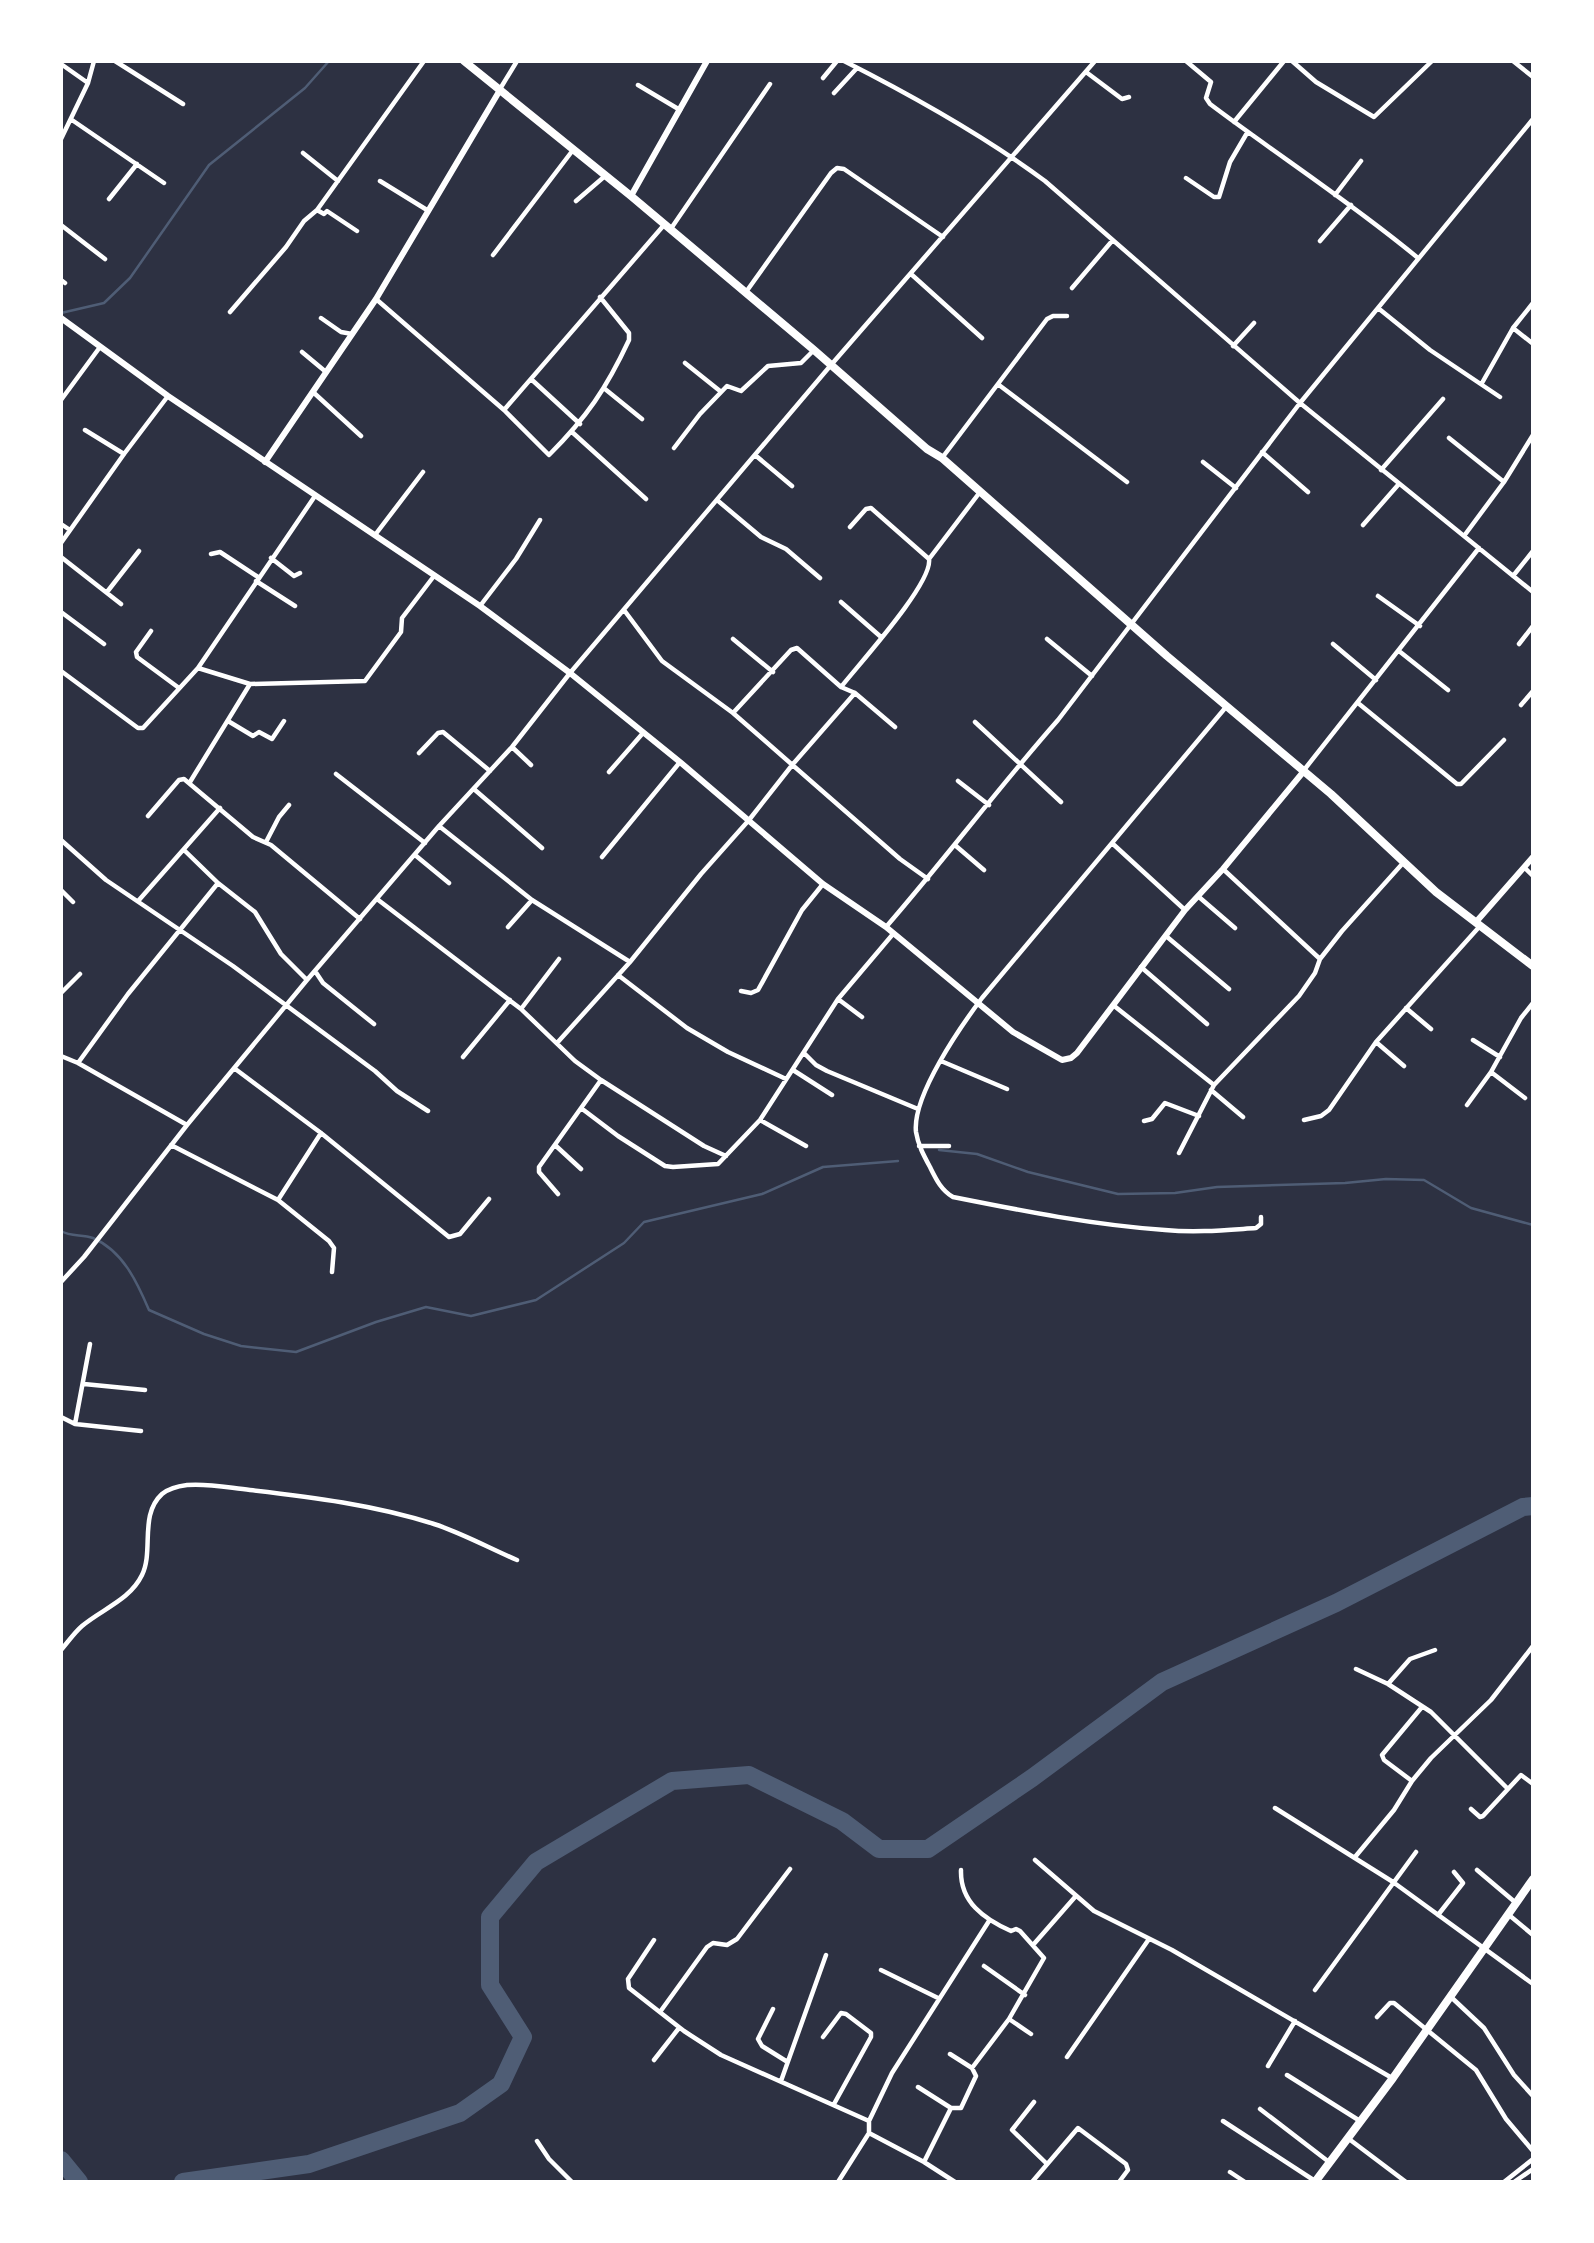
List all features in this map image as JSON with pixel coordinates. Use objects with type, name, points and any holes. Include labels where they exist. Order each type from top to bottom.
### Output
[{"type":"highway","points":[[464,61],[631,196],[927,449],[942,458],[1226,707],[1304,771],[1439,894],[1533,966]]},
{"type":"highway","points":[[1319,2180],[1533,1880]]},
{"type":"street","points":[[61,139],[88,83],[94,61]]},
{"type":"street","points":[[115,61],[183,104]]},
{"type":"street","points":[[230,312],[286,247],[304,221],[317,210],[424,61]]},
{"type":"street","points":[[265,462],[376,299],[517,61]]},
{"type":"street","points":[[631,196],[707,61]]},
{"type":"street","points":[[823,78],[837,61]]},
{"type":"street","points":[[844,61],[1013,157],[1045,181],[1300,403],[1533,592]]},
{"type":"street","points":[[61,1282],[307,980],[439,826],[512,747],[570,673],[831,365],[1096,61]]},
{"type":"street","points":[[1186,61],[1211,82],[1206,98],[1208,102],[1247,133],[1351,205],[1419,258]]},
{"type":"street","points":[[1234,122],[1284,61]]},
{"type":"street","points":[[1292,61],[1316,82],[1374,117],[1432,61]]},
{"type":"street","points":[[1513,61],[1533,77]]},
{"type":"street","points":[[61,64],[88,83]]},
{"type":"street","points":[[834,93],[858,68]]},
{"type":"street","points":[[1086,72],[1122,99],[1129,97]]},
{"type":"street","points":[[504,410],[600,298],[667,228],[770,84]]},
{"type":"street","points":[[638,85],[680,111]]},
{"type":"street","points":[[886,928],[989,806],[1019,764],[1092,676],[1300,403],[1533,119]]},
{"type":"street","points":[[72,120],[163,183]]},
{"type":"street","points":[[1185,178],[1214,197],[1219,197],[1230,162],[1247,133]]},
{"type":"street","points":[[493,255],[574,149]]},
{"type":"street","points":[[303,153],[338,181]]},
{"type":"street","points":[[1335,195],[1361,161]]},
{"type":"street","points":[[109,199],[137,164]]},
{"type":"street","points":[[746,293],[837,168],[844,169],[944,237]]},
{"type":"street","points":[[576,201],[605,176]]},
{"type":"street","points":[[380,181],[427,210]]},
{"type":"street","points":[[1320,242],[1351,205]]},
{"type":"street","points":[[317,210],[324,214],[327,211],[357,231]]},
{"type":"street","points":[[61,225],[105,259]]},
{"type":"street","points":[[1072,288],[1112,240]]},
{"type":"street","points":[[911,274],[982,338]]},
{"type":"street","points":[[376,299],[504,410],[549,455],[580,424],[605,389],[630,336],[600,298]]},
{"type":"street","points":[[1482,383],[1513,328],[1533,303]]},
{"type":"street","points":[[1378,308],[1430,350],[1500,397]]},
{"type":"street","points":[[942,458],[1047,319],[1067,316]]},
{"type":"street","points":[[321,318],[341,332],[353,334]]},
{"type":"street","points":[[64,320],[168,396],[480,606],[570,673],[680,762],[823,884],[886,928],[1013,1032],[1056,1058],[1066,1061],[1077,1053],[1185,911],[1359,704],[1479,548]]},
{"type":"street","points":[[1233,346],[1254,323]]},
{"type":"street","points":[[1513,328],[1532,343]]},
{"type":"street","points":[[61,400],[100,347]]},
{"type":"street","points":[[674,449],[720,391],[730,385],[743,391],[768,366],[801,363],[814,350]]},
{"type":"street","points":[[302,352],[326,372]]},
{"type":"street","points":[[685,363],[720,391]]},
{"type":"street","points":[[531,379],[580,424]]},
{"type":"street","points":[[999,385],[1127,482]]},
{"type":"street","points":[[605,389],[642,419]]},
{"type":"street","points":[[312,391],[361,436]]},
{"type":"street","points":[[61,543],[168,396]]},
{"type":"street","points":[[1381,470],[1443,399]]},
{"type":"street","points":[[85,430],[124,454]]},
{"type":"street","points":[[572,432],[646,499]]},
{"type":"street","points":[[1464,536],[1504,482],[1533,435]]},
{"type":"street","points":[[1449,438],[1504,482]]},
{"type":"street","points":[[1262,452],[1308,492]]},
{"type":"street","points":[[755,455],[792,486]]},
{"type":"street","points":[[1203,462],[1236,488]]},
{"type":"street","points":[[375,535],[423,472]]},
{"type":"street","points":[[1363,525],[1398,485]]},
{"type":"street","points":[[929,559],[980,492]]},
{"type":"street","points":[[61,671],[140,729],[198,668],[316,495]]},
{"type":"street","points":[[717,500],[761,537],[791,552],[820,578]]},
{"type":"street","points":[[841,687],[914,596],[930,566],[929,559],[871,508],[866,509],[850,527]]},
{"type":"street","points":[[480,606],[516,559],[540,520]]},
{"type":"street","points":[[61,524],[70,530]]},
{"type":"street","points":[[107,592],[139,551]]},
{"type":"street","points":[[1513,576],[1533,551]]},
{"type":"street","points":[[211,554],[220,552],[295,606]]},
{"type":"street","points":[[61,557],[121,604]]},
{"type":"street","points":[[271,558],[294,576],[300,573]]},
{"type":"street","points":[[198,668],[250,684],[365,681],[401,632],[402,618],[434,576]]},
{"type":"street","points":[[1378,596],[1420,626]]},
{"type":"street","points":[[841,602],[881,637]]},
{"type":"street","points":[[624,610],[662,661],[733,713],[900,859],[928,879]]},
{"type":"street","points":[[61,612],[104,644]]},
{"type":"street","points":[[1519,644],[1533,626]]},
{"type":"street","points":[[151,631],[136,652],[137,657],[179,688]]},
{"type":"street","points":[[733,639],[773,672]]},
{"type":"street","points":[[1047,639],[1092,676]]},
{"type":"street","points":[[1332,644],[1376,680]]},
{"type":"street","points":[[733,713],[791,650],[797,648],[841,687],[855,693],[895,727]]},
{"type":"street","points":[[1399,651],[1448,690]]},
{"type":"street","points":[[190,782],[250,684]]},
{"type":"street","points":[[1521,705],[1533,691]]},
{"type":"street","points":[[557,1043],[630,962],[855,693]]},
{"type":"street","points":[[1359,704],[1458,784],[1504,740]]},
{"type":"street","points":[[1226,707],[977,1004],[941,1061],[918,1109],[916,1130],[919,1146],[936,1179],[953,1197],[1090,1222],[1166,1231],[1256,1228],[1261,1224],[1261,1217]]},
{"type":"street","points":[[228,721],[253,736],[260,732],[272,739],[284,721]]},
{"type":"street","points":[[975,722],[1061,802]]},
{"type":"street","points":[[419,753],[440,732],[444,733],[490,771]]},
{"type":"street","points":[[609,772],[643,733]]},
{"type":"street","points":[[512,747],[531,765]]},
{"type":"street","points":[[601,858],[680,762]]},
{"type":"street","points":[[336,774],[425,843]]},
{"type":"street","points":[[148,816],[182,778],[253,836],[266,842],[359,919]]},
{"type":"street","points":[[958,781],[989,806]]},
{"type":"street","points":[[475,790],[542,848]]},
{"type":"street","points":[[266,842],[279,817],[289,805]]},
{"type":"street","points":[[139,900],[220,808]]},
{"type":"street","points":[[439,826],[532,900],[630,962]]},
{"type":"street","points":[[61,840],[106,880],[233,965],[375,1071],[397,1091],[428,1111]]},
{"type":"street","points":[[1113,845],[1185,911]]},
{"type":"street","points":[[956,846],[984,870]]},
{"type":"street","points":[[184,850],[218,883],[256,912],[281,954],[307,980]]},
{"type":"street","points":[[415,855],[449,883]]},
{"type":"street","points":[[1304,1120],[1321,1116],[1329,1110],[1376,1042],[1533,857]]},
{"type":"street","points":[[1179,1153],[1213,1087],[1299,996],[1315,973],[1320,959],[1403,863]]},
{"type":"street","points":[[1524,867],[1533,876]]},
{"type":"street","points":[[1223,869],[1320,959]]},
{"type":"street","points":[[78,1063],[179,929],[218,883]]},
{"type":"street","points":[[741,991],[751,993],[758,990],[802,910],[823,884]]},
{"type":"street","points":[[61,890],[73,902]]},
{"type":"street","points":[[1199,897],[1235,928]]},
{"type":"street","points":[[377,899],[510,1000],[601,1080],[704,1146],[726,1156]]},
{"type":"street","points":[[508,927],[532,900]]},
{"type":"street","points":[[581,1108],[618,1136],[668,1167],[718,1164],[760,1120],[838,999],[893,934]]},
{"type":"street","points":[[1166,936],[1229,989]]},
{"type":"street","points":[[521,1009],[559,959]]},
{"type":"street","points":[[1141,967],[1207,1024]]},
{"type":"street","points":[[315,971],[323,983],[374,1024]]},
{"type":"street","points":[[61,993],[80,974]]},
{"type":"street","points":[[618,975],[687,1028],[728,1052],[786,1079]]},
{"type":"street","points":[[838,999],[862,1017]]},
{"type":"street","points":[[463,1057],[510,1000]]},
{"type":"street","points":[[1467,1105],[1491,1072],[1521,1018],[1533,1003]]},
{"type":"street","points":[[1112,1004],[1213,1087],[1243,1117]]},
{"type":"street","points":[[1406,1008],[1431,1029]]},
{"type":"street","points":[[1473,1040],[1500,1057]]},
{"type":"street","points":[[1376,1042],[1404,1066]]},
{"type":"street","points":[[804,1053],[827,1071],[918,1109]]},
{"type":"street","points":[[61,1056],[187,1125]]},
{"type":"street","points":[[941,1061],[1007,1089]]},
{"type":"street","points":[[234,1068],[321,1133],[449,1237],[460,1234],[489,1199]]},
{"type":"street","points":[[793,1070],[832,1095]]},
{"type":"street","points":[[1491,1072],[1525,1098]]},
{"type":"street","points":[[558,1194],[538,1169],[601,1080]]},
{"type":"street","points":[[1144,1121],[1152,1119],[1165,1102],[1199,1116]]},
{"type":"street","points":[[760,1120],[806,1146]]},
{"type":"street","points":[[278,1200],[321,1133]]},
{"type":"street","points":[[171,1145],[278,1200],[332,1244],[332,1272]]},
{"type":"street","points":[[555,1145],[581,1170]]},
{"type":"street","points":[[919,1146],[950,1146]]},
{"type":"street","points":[[75,1424],[90,1345]]},
{"type":"street","points":[[84,1384],[145,1390]]},
{"type":"street","points":[[61,1416],[75,1424],[141,1431]]},
{"type":"street","points":[[61,1650],[83,1624],[134,1588],[146,1566],[148,1524],[155,1504],[168,1490],[183,1485],[286,1494],[399,1514],[436,1525],[517,1560]]},
{"type":"street","points":[[1355,1857],[1394,1810],[1412,1781],[1496,1695],[1533,1646]]},
{"type":"street","points":[[1388,1684],[1410,1659],[1435,1650]]},
{"type":"street","points":[[1356,1669],[1388,1684],[1443,1723],[1508,1789]]},
{"type":"street","points":[[1412,1781],[1381,1755],[1422,1707]]},
{"type":"street","points":[[1471,1809],[1483,1816],[1521,1775],[1533,1784]]},
{"type":"street","points":[[1275,1808],[1393,1882],[1533,1984]]},
{"type":"street","points":[[1315,1990],[1416,1852]]},
{"type":"street","points":[[1035,1860],[1075,1897],[1107,1919],[1149,1939],[1393,2078]]},
{"type":"street","points":[[660,2012],[709,1945],[727,1945],[737,1939],[790,1869]]},
{"type":"street","points":[[961,1870],[962,1886],[968,1900],[989,1921],[1011,1931],[1016,1929],[1044,1955],[1044,1961],[1025,1995],[972,2068]]},
{"type":"street","points":[[1477,1870],[1516,1903]]},
{"type":"street","points":[[1438,1915],[1463,1883],[1454,1872]]},
{"type":"street","points":[[1033,1945],[1075,1897]]},
{"type":"street","points":[[1508,1914],[1533,1934]]},
{"type":"street","points":[[838,2182],[869,2133],[869,2121],[892,2073],[989,1921]]},
{"type":"street","points":[[1067,2057],[1149,1939]]},
{"type":"street","points":[[654,1940],[628,1979],[629,1988],[679,2028],[721,2055],[869,2121]]},
{"type":"street","points":[[780,2081],[827,1955]]},
{"type":"street","points":[[984,1966],[1025,1995]]},
{"type":"street","points":[[881,1970],[938,1998]]},
{"type":"street","points":[[1451,1997],[1484,2028],[1514,2075],[1533,2096]]},
{"type":"street","points":[[1377,2017],[1390,2003],[1394,2003],[1476,2070],[1506,2119],[1533,2151]]},
{"type":"street","points":[[773,2009],[758,2039],[762,2046],[786,2061]]},
{"type":"street","points":[[823,2037],[841,2013],[871,2033],[834,2104]]},
{"type":"street","points":[[1009,2019],[1031,2034]]},
{"type":"street","points":[[1268,2066],[1295,2021]]},
{"type":"street","points":[[654,2060],[679,2028]]},
{"type":"street","points":[[918,2087],[951,2108],[958,2109],[962,2106],[976,2078],[972,2068],[950,2054]]},
{"type":"street","points":[[1287,2076],[1361,2122]]},
{"type":"street","points":[[1034,2102],[1012,2130],[1046,2163]]},
{"type":"street","points":[[924,2162],[951,2108]]},
{"type":"street","points":[[1260,2109],[1330,2163]]},
{"type":"street","points":[[1223,2121],[1319,2180]]},
{"type":"street","points":[[1032,2182],[1077,2128],[1128,2167],[1119,2182]]},
{"type":"street","points":[[869,2133],[955,2182]]},
{"type":"street","points":[[1349,2139],[1406,2182]]},
{"type":"street","points":[[537,2141],[549,2159],[572,2182]]},
{"type":"street","points":[[1504,2182],[1533,2159]]},
{"type":"street","points":[[1514,2182],[1533,2169]]},
{"type":"street","points":[[1230,2172],[1245,2182]]},
{"type":"waterway","points":[[61,313],[104,303],[130,278],[209,165],[305,88],[329,61]]},
{"type":"waterway","points":[[939,1150],[977,1154],[1028,1172],[1118,1194],[1175,1193],[1217,1187],[1386,1179],[1424,1180],[1471,1208],[1533,1225]]},
{"type":"waterway","points":[[61,1231],[93,1238],[113,1251],[128,1268],[149,1310],[204,1334],[241,1346],[296,1352],[376,1322],[426,1307],[471,1316],[536,1300],[624,1243],[644,1222],[762,1194],[823,1167],[898,1161]]},
{"type":"waterway","points":[[183,2182],[309,2164],[460,2113],[501,2084],[523,2037],[490,1985],[490,1917],[536,1862],[672,1781],[749,1775],[842,1821],[879,1849],[928,1849],[1032,1778],[1162,1682],[1336,1603],[1523,1507],[1533,1506]]},
{"type":"waterway","points":[[61,2160],[79,2182]]}]
